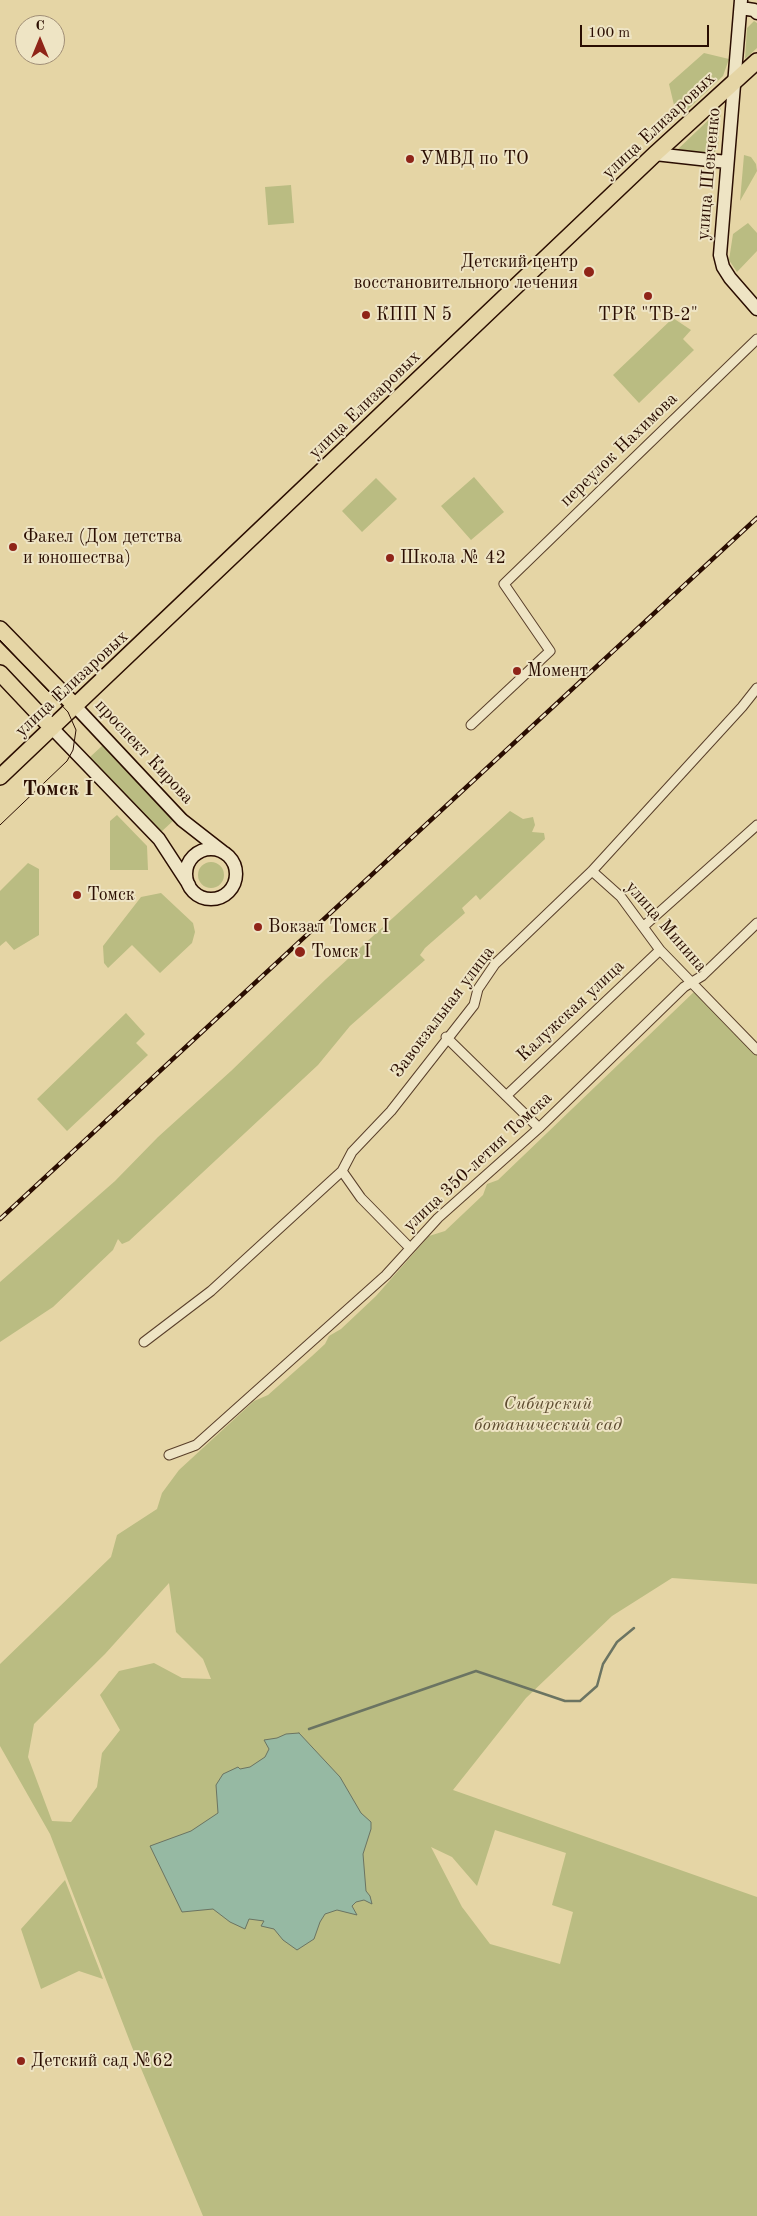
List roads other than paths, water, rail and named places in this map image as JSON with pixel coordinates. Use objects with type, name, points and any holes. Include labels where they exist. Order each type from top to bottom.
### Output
[{"type":"main road","points":[[741,4],[757,13]]},
{"type":"main road","name":"улица Шевченко","points":[[741,4],[720,255],[723,268],[757,309]]},
{"type":"main road","name":"улица Елизаровых","points":[[0,777],[655,154],[757,61]]},
{"type":"main road","points":[[655,154],[727,162]]},
{"type":"main road","name":"проспект Кирова","points":[[0,629],[182,820],[222,852]]},
{"type":"main road","points":[[0,673],[159,839],[189,885],[197,894],[208,898],[220,897],[230,889],[236,870],[232,860],[222,852],[209,849],[194,856],[187,868],[189,885]]},
{"type":"street","name":"переулок Нахимова","points":[[471,725],[550,651],[504,584],[757,339]]},
{"type":"street","name":"Завокзальная улица","points":[[144,1342],[211,1291],[342,1171],[352,1152],[391,1111],[446,1037],[474,1005],[478,989],[496,964],[592,871],[742,707],[757,688]]},
{"type":"street","points":[[644,926],[757,824]]},
{"type":"street","name":"улица Минина","points":[[592,871],[621,898],[644,926],[660,950],[755,1043]]},
{"type":"street","name":"улица 350-летия Томска","points":[[169,1455],[196,1445],[386,1274],[438,1218],[539,1128],[692,982],[702,976],[757,923]]},
{"type":"street","name":"Калужская улица","points":[[506,1096],[660,950]]},
{"type":"street","points":[[446,1037],[539,1128]]},
{"type":"street","points":[[342,1171],[361,1198],[410,1248]]},
{"type":"waterway","points":[[309,1729],[476,1671],[565,1701],[580,1701],[597,1686],[603,1664],[617,1642],[634,1628]]},
{"type":"tram line","points":[[0,640],[68,712],[76,730],[73,750],[67,761],[0,825]]},
{"type":"railway","points":[[0,1219],[757,518]]},
{"type":"place","name":"УМВД по ТО","points":[[410,159]]},
{"type":"place","name":"Детский центр восстановительного лечения","points":[[589,272]]},
{"type":"place","name":"ТРК \"ТВ-2\"","points":[[648,296]]},
{"type":"place","name":"КПП N 5","points":[[366,315]]},
{"type":"place","name":"Факел (Дом детства и юношества)","points":[[13,547]]},
{"type":"place","name":"Школа № 42","points":[[390,558]]},
{"type":"place","name":"Момент","points":[[517,671]]},
{"type":"place","name":"Томск","points":[[77,895]]},
{"type":"place","name":"Вокзал Томск I","points":[[258,927]]},
{"type":"place","name":"Томск I","points":[[300,952]]},
{"type":"place","name":"Детский сад №62","points":[[21,2061]]},
{"type":"district","name":"Томск I","points":[[58,790]]},
{"type":"park label","name":"Сибирский ботанический сад","points":[[548,1414]]}]
